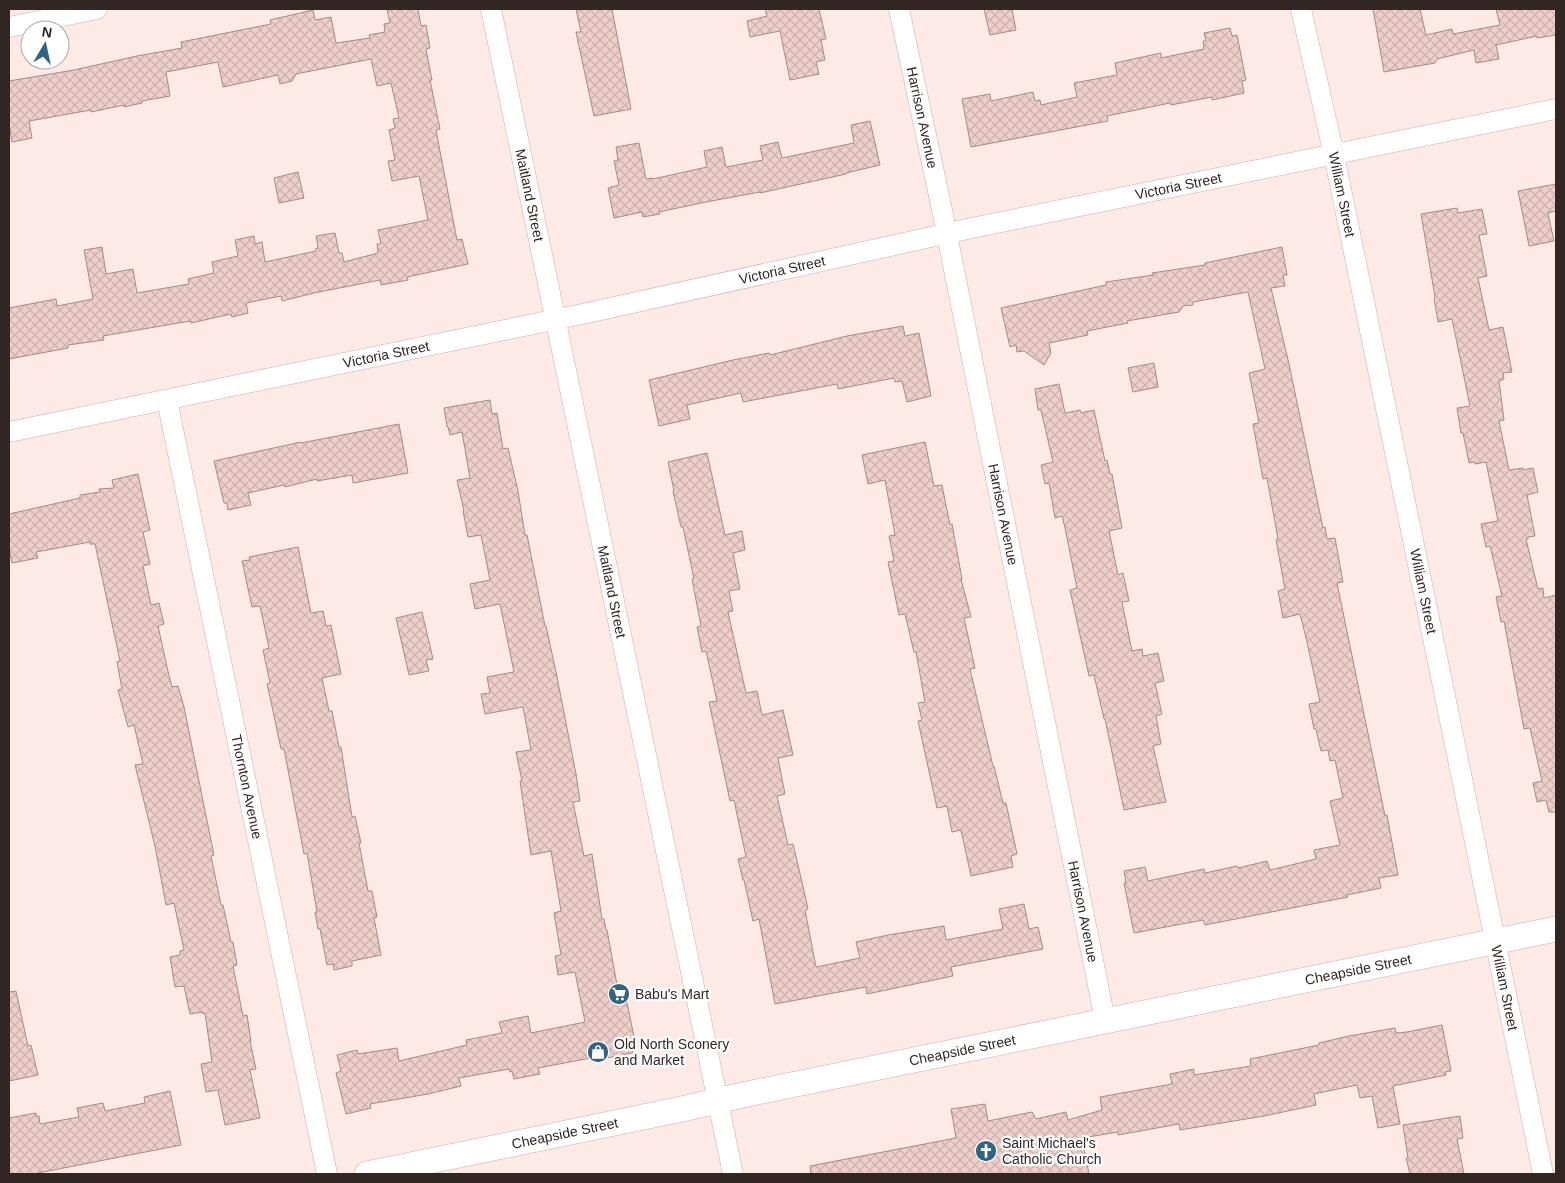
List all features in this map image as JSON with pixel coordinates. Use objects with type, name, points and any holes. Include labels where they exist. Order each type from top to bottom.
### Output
[{"type":"street","points":[[9,27],[97,9]]},
{"type":"street","name":"Maitland Street","points":[[491,9],[710,1054],[733,1174]]},
{"type":"street","name":"Harrison Avenue","points":[[900,9],[1105,1020]]},
{"type":"street","name":"William Street","points":[[1301,9],[1334,155],[1543,1174]]},
{"type":"street","name":"Victoria Street","points":[[9,432],[947,235],[1556,110]]},
{"type":"street","name":"Thornton Avenue","points":[[167,400],[326,1174]]},
{"type":"street","name":"Cheapside Street","points":[[367,1174],[1105,1020],[1556,929]]},
{"type":"building","points":[[387,9],[418,9],[421,26],[426,25],[430,48],[426,49],[432,80],[430,80],[440,129],[436,130],[457,240],[462,239],[468,264],[407,277],[408,280],[381,285],[380,280],[282,301],[281,296],[246,303],[248,313],[232,317],[231,314],[191,323],[190,321],[103,336],[104,340],[68,345],[68,348],[9,359],[9,308],[56,299],[57,306],[93,299],[84,250],[102,247],[106,274],[133,269],[137,293],[189,284],[188,279],[214,273],[212,262],[238,256],[235,240],[254,236],[255,244],[262,242],[265,262],[316,251],[315,249],[318,248],[316,236],[335,233],[339,253],[342,253],[344,262],[378,253],[377,244],[381,244],[378,230],[428,220],[419,176],[392,181],[388,161],[395,160],[389,130],[395,128],[393,119],[399,118],[391,83],[377,86],[371,59],[296,74],[292,81],[280,84],[278,75],[223,87],[218,62],[166,72],[170,96],[142,101],[142,103],[124,107],[124,105],[29,121],[32,138],[12,142],[9,124],[9,81],[182,48],[181,42],[271,24],[270,20],[313,10],[315,20],[331,17],[336,43],[370,38],[369,35],[385,32],[384,24],[390,23]]},
{"type":"building","points":[[576,9],[612,9],[631,109],[594,116],[576,32],[581,32]]},
{"type":"building","points":[[765,9],[819,9],[826,39],[821,40],[825,60],[816,62],[819,74],[790,80],[780,31],[750,37],[747,21],[767,16]]},
{"type":"building","points":[[984,9],[1012,9],[1016,30],[990,35]]},
{"type":"building","points":[[1373,9],[1420,9],[1426,35],[1452,29],[1453,34],[1500,25],[1496,9],[1556,9],[1556,35],[1537,38],[1537,36],[1496,45],[1499,59],[1476,63],[1474,50],[1437,59],[1435,63],[1384,72]]},
{"type":"building","points":[[1230,28],[1232,36],[1237,35],[1246,80],[1242,81],[1244,93],[1212,100],[1212,97],[1171,105],[1170,103],[1107,116],[1108,121],[971,147],[962,99],[990,94],[991,101],[1033,92],[1035,101],[1040,100],[1041,105],[1077,97],[1074,83],[1117,75],[1115,63],[1161,53],[1161,58],[1204,49],[1203,41],[1206,41],[1204,33]]},
{"type":"building","points":[[870,121],[880,165],[760,193],[659,212],[660,214],[643,217],[642,212],[614,218],[608,188],[619,185],[614,161],[618,160],[616,147],[639,143],[646,179],[653,179],[707,167],[704,151],[722,147],[726,167],[763,160],[760,146],[778,142],[782,158],[854,143],[851,125]]},
{"type":"building","points":[[298,172],[304,198],[279,203],[274,178]]},
{"type":"building","points":[[1556,184],[1556,211],[1548,213],[1554,241],[1529,246],[1518,191]]},
{"type":"building","points":[[1457,208],[1458,213],[1482,209],[1487,234],[1479,235],[1487,276],[1478,278],[1489,330],[1503,327],[1512,372],[1503,373],[1504,379],[1499,381],[1504,420],[1499,421],[1509,470],[1533,468],[1538,492],[1527,495],[1535,536],[1526,539],[1538,589],[1543,588],[1544,598],[1556,595],[1556,812],[1549,812],[1546,800],[1537,802],[1533,783],[1542,781],[1530,728],[1524,729],[1504,621],[1501,622],[1496,597],[1502,596],[1490,546],[1486,547],[1481,524],[1498,521],[1486,462],[1469,463],[1457,408],[1470,406],[1452,319],[1438,322],[1434,298],[1421,214]]},
{"type":"building","points":[[1282,247],[1287,275],[1283,275],[1285,286],[1271,288],[1323,528],[1325,527],[1327,539],[1335,538],[1343,582],[1337,583],[1385,816],[1387,815],[1398,875],[1379,878],[1381,888],[1347,895],[1348,897],[1205,925],[1203,920],[1134,933],[1124,883],[1126,883],[1124,871],[1145,867],[1148,881],[1204,869],[1205,873],[1267,861],[1270,870],[1316,859],[1314,850],[1340,845],[1330,801],[1343,798],[1335,760],[1330,761],[1328,750],[1321,751],[1316,729],[1314,729],[1309,704],[1320,702],[1307,642],[1300,614],[1283,618],[1278,591],[1285,589],[1267,478],[1263,479],[1253,424],[1259,423],[1249,373],[1265,369],[1248,292],[1193,302],[1193,305],[1183,306],[1179,312],[1127,321],[1128,323],[1087,331],[1088,335],[1049,343],[1051,353],[1044,365],[1024,351],[1017,352],[1016,345],[1010,347],[1001,308],[1106,285],[1106,282],[1205,265],[1205,263]]},
{"type":"building","points":[[903,326],[905,336],[919,333],[931,396],[907,402],[902,381],[895,382],[894,378],[838,389],[837,384],[743,402],[741,393],[687,405],[690,419],[659,426],[649,380],[733,360],[769,353],[770,355],[847,336]]},
{"type":"building","points":[[1154,363],[1158,387],[1133,392],[1128,368]]},
{"type":"building","points":[[1059,384],[1065,413],[1080,410],[1081,413],[1094,410],[1105,461],[1107,460],[1110,474],[1112,474],[1122,528],[1109,531],[1118,575],[1123,573],[1129,601],[1122,602],[1132,651],[1142,649],[1143,656],[1158,653],[1164,681],[1155,683],[1162,714],[1156,716],[1161,744],[1153,746],[1166,802],[1124,810],[1094,675],[1089,676],[1070,590],[1077,588],[1065,528],[1062,516],[1055,518],[1049,483],[1045,484],[1041,465],[1053,462],[1041,410],[1038,410],[1035,389]]},
{"type":"building","points":[[490,400],[492,414],[497,413],[503,449],[508,448],[518,491],[525,535],[527,535],[556,672],[576,774],[580,801],[573,802],[584,856],[592,854],[602,919],[604,919],[607,930],[617,985],[623,984],[636,1046],[632,1053],[591,1061],[591,1058],[538,1068],[540,1074],[514,1079],[512,1071],[510,1072],[509,1069],[459,1078],[461,1086],[370,1104],[371,1108],[346,1114],[336,1073],[341,1071],[337,1055],[357,1050],[358,1054],[397,1048],[399,1061],[467,1045],[466,1040],[502,1033],[499,1022],[528,1016],[531,1033],[585,1022],[575,972],[558,975],[555,956],[561,955],[554,913],[561,911],[551,851],[531,855],[520,781],[522,781],[516,752],[531,750],[523,707],[485,714],[481,694],[490,693],[487,677],[514,672],[500,604],[475,609],[470,584],[490,580],[481,535],[468,537],[457,480],[470,478],[462,432],[450,435],[444,408]]},
{"type":"building","points":[[399,424],[408,473],[353,483],[352,475],[317,481],[317,479],[248,493],[251,505],[228,510],[227,503],[224,503],[214,461],[301,442]]},
{"type":"building","points":[[925,442],[934,486],[942,485],[950,525],[952,524],[961,579],[971,617],[964,618],[975,668],[970,669],[993,766],[1003,803],[1006,803],[1017,854],[1011,856],[1013,867],[971,876],[961,830],[952,832],[947,806],[937,808],[918,721],[922,720],[918,703],[925,702],[916,652],[914,652],[905,614],[899,615],[888,562],[894,561],[889,536],[895,535],[885,480],[868,484],[862,455]]},
{"type":"building","points":[[707,453],[725,535],[742,531],[745,550],[733,553],[740,589],[729,591],[733,611],[728,612],[746,693],[757,691],[762,715],[783,710],[793,755],[778,758],[785,794],[777,796],[788,845],[793,844],[802,882],[808,909],[805,910],[816,967],[860,958],[856,942],[888,935],[944,926],[946,940],[1003,929],[999,909],[1024,904],[1029,929],[1038,927],[1043,949],[951,967],[953,976],[867,994],[866,987],[775,1004],[759,919],[753,921],[738,859],[746,857],[734,800],[730,801],[709,702],[717,701],[706,651],[702,652],[697,627],[701,626],[692,579],[694,579],[668,462]]},
{"type":"building","points":[[138,474],[150,530],[143,532],[150,564],[143,566],[151,605],[159,603],[164,624],[158,626],[172,687],[178,686],[184,707],[214,855],[211,856],[221,905],[223,905],[231,942],[233,942],[237,965],[233,966],[243,1016],[247,1015],[256,1069],[250,1070],[260,1118],[225,1125],[218,1090],[206,1092],[201,1064],[212,1062],[205,1013],[190,1014],[184,986],[175,987],[170,957],[180,955],[180,951],[184,950],[174,903],[166,905],[155,846],[135,765],[143,764],[134,725],[128,727],[118,690],[122,689],[117,662],[120,661],[95,544],[90,544],[90,542],[36,552],[38,558],[12,563],[9,548],[9,514],[80,498],[80,495],[100,492],[99,489],[114,488],[112,480]]},
{"type":"building","points":[[298,547],[311,613],[323,611],[326,626],[331,625],[341,674],[322,678],[329,711],[332,711],[339,747],[341,747],[352,817],[355,816],[361,843],[359,843],[368,891],[372,891],[377,917],[374,918],[381,955],[352,961],[352,966],[334,970],[333,964],[327,965],[320,929],[318,929],[307,853],[304,854],[284,749],[281,749],[267,684],[270,683],[263,650],[269,648],[260,606],[252,607],[242,561],[250,560],[249,557]]},
{"type":"building","points":[[422,612],[433,659],[426,660],[429,671],[409,675],[396,618]]},
{"type":"building","points":[[16,991],[28,1046],[31,1045],[38,1075],[9,1081],[9,992]]},
{"type":"building","points":[[1442,1025],[1451,1071],[1445,1072],[1446,1075],[1393,1086],[1400,1124],[1378,1128],[1372,1096],[1360,1098],[1357,1085],[1314,1094],[1316,1105],[1264,1116],[1180,1130],[1179,1124],[1118,1135],[1118,1132],[1082,1138],[1089,1174],[811,1174],[810,1166],[956,1138],[951,1109],[985,1104],[988,1121],[1032,1112],[1036,1119],[1066,1112],[1068,1120],[1102,1110],[1100,1097],[1172,1084],[1170,1074],[1194,1069],[1194,1075],[1251,1066],[1250,1059],[1319,1045],[1319,1043],[1349,1036],[1395,1028],[1396,1033],[1407,1032]]},
{"type":"building","points":[[170,1091],[181,1145],[33,1174],[9,1174],[9,1118],[36,1113],[36,1116],[39,1116],[40,1124],[79,1117],[77,1108],[103,1103],[105,1111],[145,1103],[144,1097]]},
{"type":"building","points":[[1460,1116],[1463,1138],[1457,1139],[1464,1174],[1410,1174],[1406,1158],[1408,1158],[1403,1125]]},
{"type":"place","name":"Babu's Mart","points":[[619,994]]},
{"type":"place","name":"Old North Sconery and Market","points":[[598,1052]]},
{"type":"place","name":"Saint Michael's Catholic Church","points":[[986,1151]]}]
